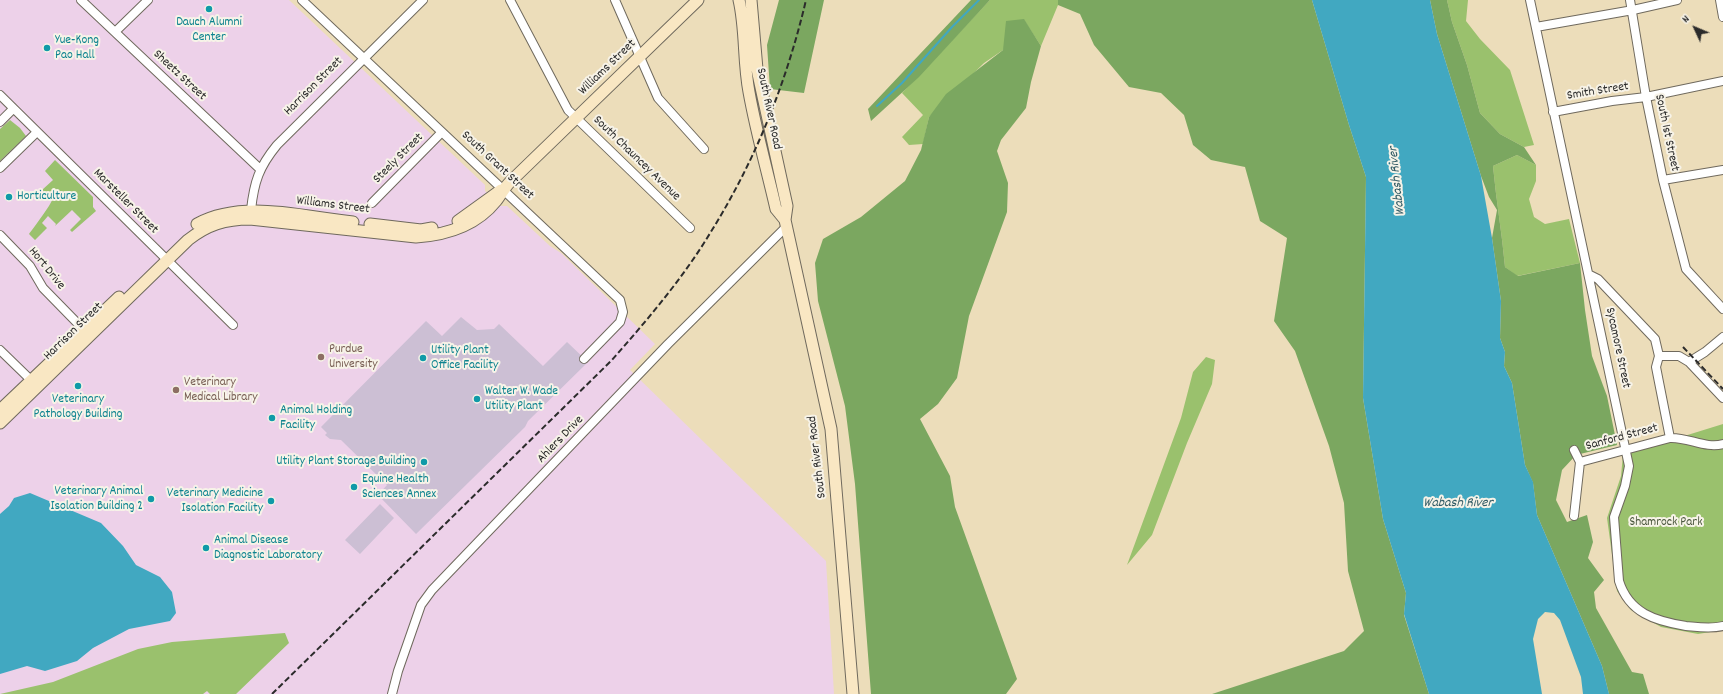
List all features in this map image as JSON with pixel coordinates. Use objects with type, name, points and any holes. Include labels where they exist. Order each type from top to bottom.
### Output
[{"type":"main road","name":"Williams Street","points":[[164,258],[198,231],[220,222],[236,219],[416,237],[440,235],[453,231],[478,218],[496,201],[503,189],[698,0]]},
{"type":"main road","name":"South River Road","points":[[739,0],[742,14],[745,65],[749,92],[776,209],[786,223]]},
{"type":"main road","name":"South River Road","points":[[752,0],[756,69],[787,206],[786,223],[830,429],[853,694]]},
{"type":"main road","name":"Williams Street","points":[[164,258],[182,234],[212,216],[251,210],[421,230],[446,226],[464,218],[490,196],[503,189]]},
{"type":"main road","name":"Harrison Street","points":[[0,423],[35,384],[164,258]]},
{"type":"main road","name":"Harrison Street","points":[[0,410],[35,384]]},
{"type":"street","name":"Sheetz Street","points":[[81,0],[260,169]]},
{"type":"street","points":[[115,32],[148,0]]},
{"type":"street","name":"South Grant Street","points":[[302,0],[620,300],[623,312],[620,322],[584,359]]},
{"type":"street","name":"Harrison Street","points":[[251,210],[260,169],[277,145],[423,0]]},
{"type":"street","name":"South Chauncey Avenue","points":[[510,0],[568,110],[690,228]]},
{"type":"street","points":[[616,0],[658,98],[704,149]]},
{"type":"street","name":"Sycamore Street","points":[[1530,0],[1553,112],[1590,275],[1626,450],[1628,473],[1616,510],[1614,525],[1619,581],[1625,597],[1633,606],[1647,615],[1664,622],[1694,627],[1716,628],[1723,626]]},
{"type":"street","name":"South 1st Street","points":[[1630,0],[1633,10],[1646,97],[1663,180],[1686,269],[1723,309]]},
{"type":"street","points":[[1536,27],[1633,10],[1677,0]]},
{"type":"street","points":[[1720,0],[1723,17]]},
{"type":"street","name":"Smith Street","points":[[1553,112],[1612,101],[1646,97],[1723,81]]},
{"type":"street","name":"Marsteller Street","points":[[0,95],[233,325]]},
{"type":"street","points":[[0,122],[13,109]]},
{"type":"street","points":[[0,168],[37,132]]},
{"type":"street","name":"Steely Street","points":[[372,203],[442,132]]},
{"type":"street","points":[[1663,180],[1723,170]]},
{"type":"street","name":"Ahlers Drive","points":[[392,694],[398,671],[422,605],[432,590],[786,223]]},
{"type":"street","name":"Hort Drive","points":[[0,235],[30,266],[43,288],[88,333]]},
{"type":"street","points":[[1590,275],[1598,279],[1655,339],[1659,356],[1656,367],[1670,438],[1679,437],[1715,446],[1723,444]]},
{"type":"street","points":[[1689,362],[1705,352],[1723,337]]},
{"type":"street","points":[[0,350],[35,384]]},
{"type":"street","points":[[1659,356],[1679,356],[1689,362],[1723,398]]},
{"type":"street","name":"Sanford Street","points":[[1580,462],[1670,438]]},
{"type":"street","points":[[1574,450],[1580,462],[1574,516]]},
{"type":"shaded area","name":"Purdue University","points":[[0,0],[289,0],[485,185],[485,191],[501,206],[507,206],[550,246],[561,253],[655,344],[630,370],[826,561],[834,694],[0,694]]},
{"type":"shaded area","points":[[461,317],[477,330],[494,329],[499,324],[543,366],[567,342],[588,362],[528,421],[525,427],[416,534],[378,495],[387,485],[341,440],[330,439],[325,435],[327,433],[321,427],[426,321],[442,336]]},
{"type":"shaded area","points":[[380,504],[394,518],[360,554],[345,540]]},
{"type":"green space","points":[[779,0],[824,0],[804,93],[770,89],[767,45]]},
{"type":"green space","points":[[971,0],[990,0],[919,77],[871,121],[868,109]]},
{"type":"green space","points":[[990,0],[1058,0],[1058,5],[1041,46],[1024,20],[1003,50],[984,63],[929,117],[923,144],[909,145],[902,137],[923,115],[902,93]]},
{"type":"green space","points":[[1058,0],[1312,0],[1366,177],[1363,398],[1383,519],[1406,593],[1404,615],[1429,694],[1212,694],[1344,651],[1364,631],[1348,571],[1344,503],[1329,446],[1295,351],[1274,321],[1287,238],[1260,221],[1245,167],[1211,160],[1193,145],[1184,115],[1161,93],[1129,87],[1094,45],[1080,14],[1058,5]]},
{"type":"green space","points":[[1430,0],[1447,0],[1452,22],[1467,65],[1480,113],[1500,134],[1524,147],[1536,165],[1517,155],[1493,166],[1505,267],[1518,276],[1580,263],[1592,356],[1607,396],[1617,445],[1576,455],[1562,470],[1556,500],[1567,522],[1587,515],[1593,542],[1588,558],[1604,580],[1594,592],[1596,608],[1632,672],[1643,674],[1649,694],[1609,694],[1602,666],[1537,515],[1533,483],[1525,465],[1512,383],[1504,366],[1505,352],[1500,338],[1501,301],[1492,238],[1497,210],[1489,197],[1481,176],[1437,34]]},
{"type":"green space","points":[[1447,0],[1468,0],[1466,21],[1480,39],[1510,70],[1534,145],[1524,147],[1500,134],[1480,113],[1467,65],[1452,22]]},
{"type":"green space","points":[[1024,19],[1041,46],[1031,82],[1026,108],[1001,140],[997,151],[1008,183],[1007,212],[969,316],[957,378],[938,404],[920,419],[950,476],[955,507],[1017,679],[1006,694],[871,694],[855,484],[845,406],[818,301],[815,263],[823,239],[861,217],[905,181],[921,150],[929,117],[946,94],[1003,50],[1006,21]]},
{"type":"green space","points":[[10,120],[20,128],[26,136],[0,161],[0,129]]},
{"type":"green space","points":[[1517,155],[1536,165],[1536,181],[1529,199],[1534,217],[1545,224],[1569,219],[1580,263],[1517,276],[1505,267],[1493,166]]},
{"type":"green space","points":[[55,160],[93,197],[93,207],[96,211],[72,232],[70,230],[81,219],[72,210],[55,226],[56,224],[48,216],[42,223],[47,228],[35,240],[29,234],[52,200],[42,190],[53,180],[45,171]]},
{"type":"green space","points":[[1206,357],[1215,360],[1212,384],[1187,443],[1152,535],[1127,565],[1181,418],[1193,372]]},
{"type":"green space","name":"Shamrock Park","points":[[1723,424],[1723,630],[1698,634],[1661,627],[1631,610],[1617,591],[1607,518],[1621,476],[1623,455]]},
{"type":"green space","points":[[285,633],[289,643],[236,694],[210,694],[207,691],[203,694],[0,694],[53,682],[138,649],[172,642]]},
{"type":"water","name":"Wabash River","points":[[1312,0],[1430,0],[1437,34],[1481,176],[1501,301],[1500,338],[1505,352],[1504,366],[1512,383],[1525,465],[1533,482],[1537,515],[1602,666],[1609,694],[1583,694],[1581,677],[1560,620],[1554,613],[1545,612],[1538,619],[1533,639],[1542,694],[1429,694],[1404,614],[1406,593],[1383,519],[1363,398],[1366,177]]},
{"type":"water","points":[[30,493],[101,523],[123,546],[136,565],[160,577],[172,592],[176,613],[170,621],[129,629],[93,648],[77,661],[45,671],[27,666],[0,674],[0,514],[9,506],[14,498]]},
{"type":"waterway","points":[[877,106],[902,83],[952,27],[979,0]]},
{"type":"railway","points":[[272,694],[612,360],[678,281],[712,230],[743,176],[780,90],[806,0]]},
{"type":"railway","points":[[1683,347],[1723,389]]},
{"type":"place","name":"Dauch Alumni Center","points":[[209,9]]},
{"type":"place","name":"Yue-Kong Pao Hall","points":[[47,48]]},
{"type":"place","name":"Horticulture","points":[[9,197]]},
{"type":"place","name":"Purdue University","points":[[321,357]]},
{"type":"place","name":"Utility Plant Office Facility","points":[[423,358]]},
{"type":"place","name":"Veterinary Pathology Building","points":[[78,386]]},
{"type":"place","name":"Veterinary Medical Library","points":[[176,390]]},
{"type":"place","name":"Walter W. Wade Utility Plant","points":[[477,399]]},
{"type":"place","name":"Animal Holding Facility","points":[[272,418]]},
{"type":"place","name":"Utility Plant Storage Building","points":[[424,462]]},
{"type":"place","name":"Equine Health Sciences Annex","points":[[354,487]]},
{"type":"place","name":"Veterinary Animal Isolation Building 2","points":[[151,499]]},
{"type":"place","name":"Veterinary Medicine Isolation Facility","points":[[271,501]]},
{"type":"place","name":"Animal Disease Diagnostic Laboratory","points":[[206,548]]}]
